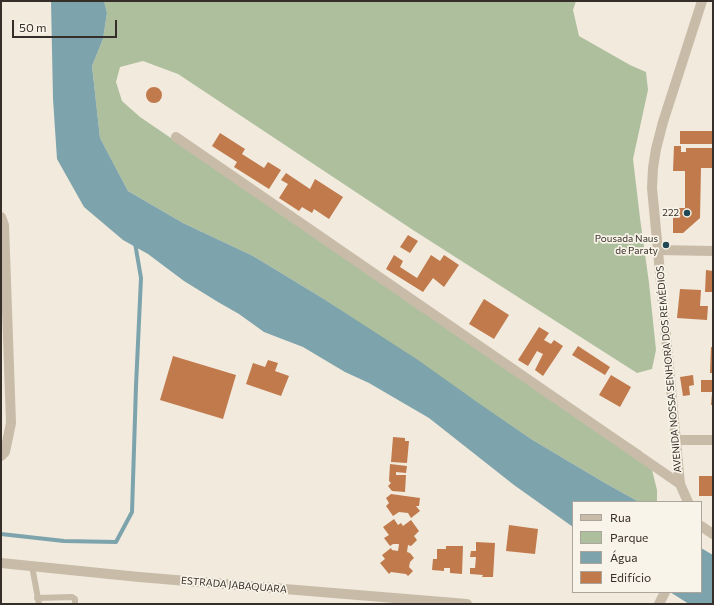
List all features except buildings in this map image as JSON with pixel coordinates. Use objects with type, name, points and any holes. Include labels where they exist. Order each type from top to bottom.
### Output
[{"type":"street","name":"AVENIDA NOSSA SENHORA DOS REMÉDIOS","points":[[688,501],[680,484],[652,188],[656,149],[663,122],[702,1]]},
{"type":"street","points":[[176,137],[680,484]]},
{"type":"street","points":[[1,217],[4,225],[3,281],[10,423],[5,452],[1,456]]},
{"type":"street","points":[[657,250],[713,251]]},
{"type":"street","points":[[676,440],[713,440]]},
{"type":"street","points":[[702,527],[713,534]]},
{"type":"street","name":"ESTRADA JABAQUARA","points":[[1,563],[398,601],[467,604]]},
{"type":"street","points":[[659,604],[664,593]]},
{"type":"lane","points":[[32,566],[38,601],[72,597],[75,599],[75,604]]},
{"type":"green space","points":[[104,1],[576,1],[573,10],[579,36],[630,65],[646,72],[648,90],[633,159],[656,350],[652,369],[637,373],[413,230],[178,74],[143,61],[120,67],[116,82],[122,101],[140,117],[321,240],[641,451],[651,466],[657,490],[657,501],[637,501],[605,483],[531,439],[319,296],[253,256],[183,223],[128,191],[100,138],[92,66],[103,39],[107,13]]},
{"type":"water","points":[[51,1],[104,1],[107,13],[103,39],[92,66],[100,138],[128,191],[183,223],[253,256],[319,296],[418,360],[531,439],[637,501],[572,501],[572,526],[514,485],[429,418],[303,347],[264,332],[239,314],[184,281],[148,254],[123,240],[84,207],[57,159],[53,99]]},
{"type":"water","points":[[702,549],[713,555],[713,604],[689,604],[672,593],[702,593]]},
{"type":"waterway","points":[[1,534],[64,541],[116,542],[132,512],[141,278],[135,243]]},
{"type":"place","name":"222","points":[[687,213]]},
{"type":"place","name":"Pousada Naus de Paraty","points":[[666,245]]}]
